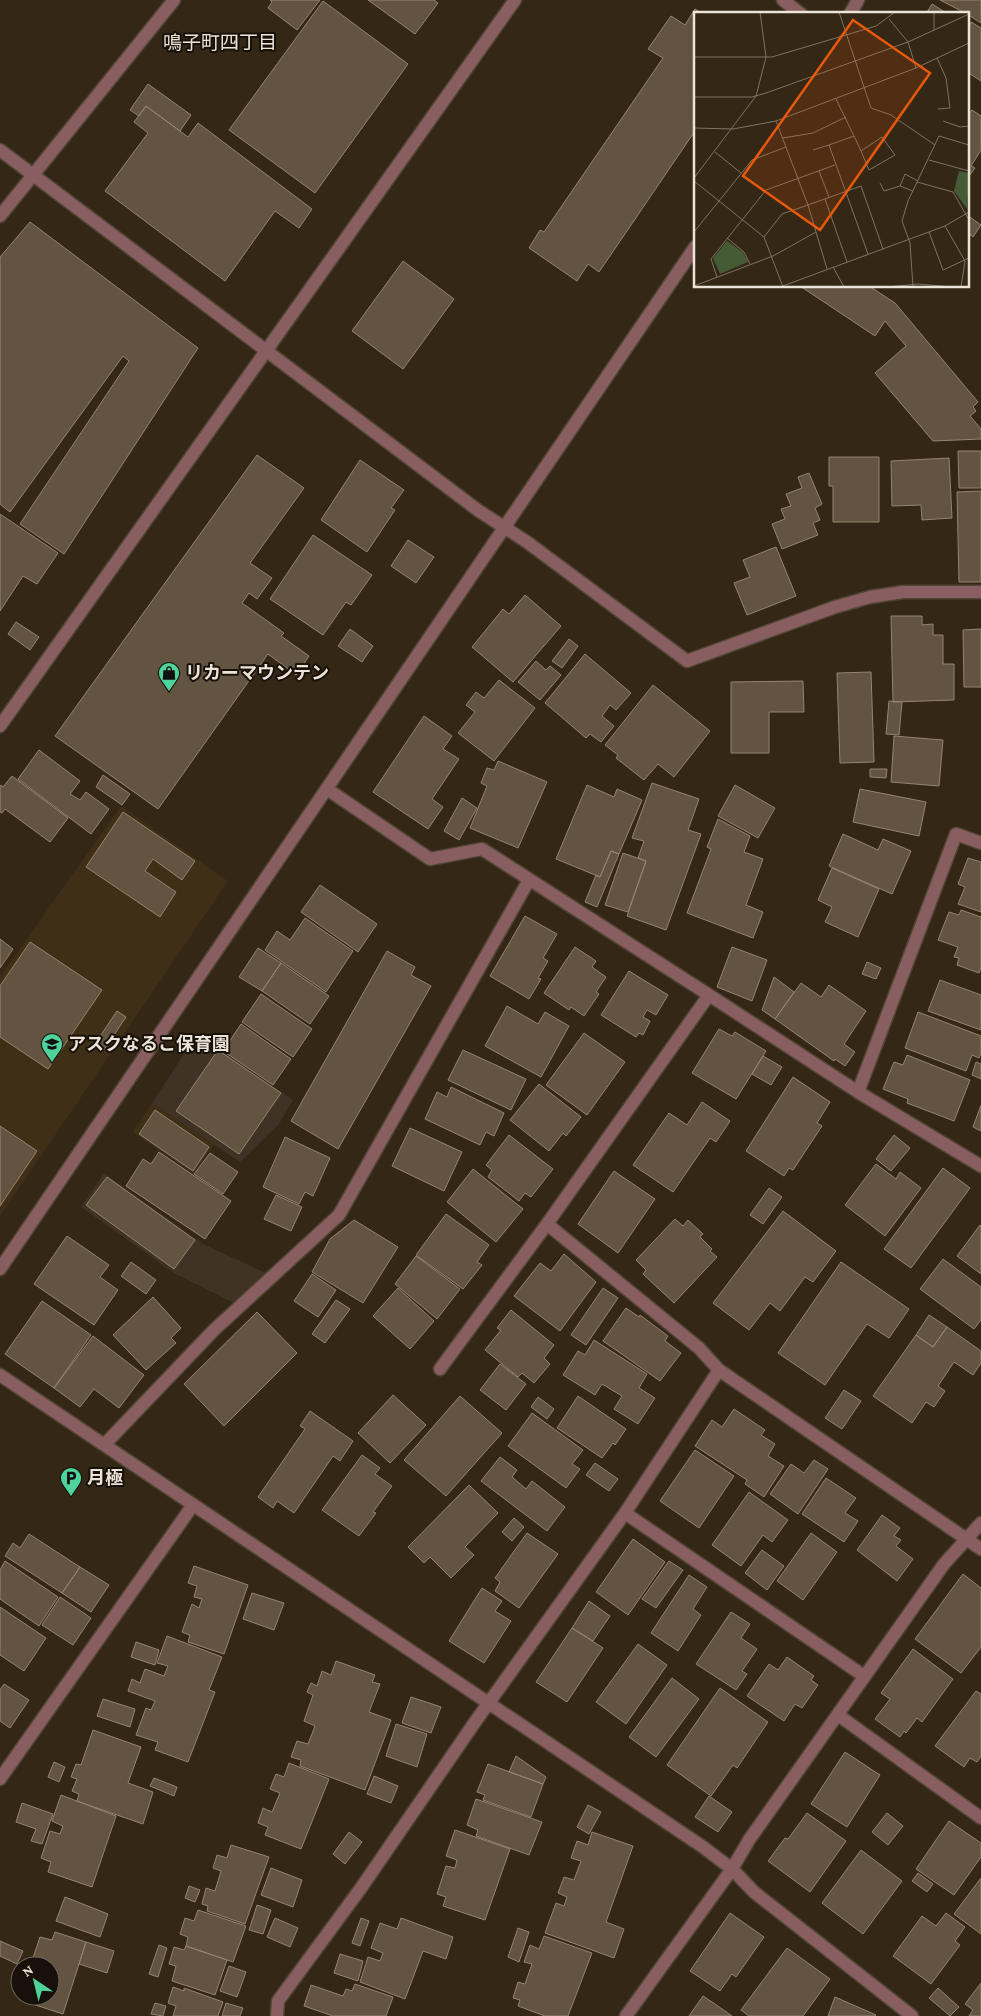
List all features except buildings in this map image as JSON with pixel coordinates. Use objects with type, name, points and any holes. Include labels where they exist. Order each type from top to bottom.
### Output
[{"type":"street","points":[[0,216],[174,0]]},
{"type":"street","points":[[0,726],[268,352],[515,0]]},
{"type":"street","points":[[783,0],[798,12]]},
{"type":"street","points":[[851,12],[858,0]]},
{"type":"street","points":[[0,150],[268,352],[687,661],[835,607],[870,597],[904,592],[981,592]]},
{"type":"street","points":[[0,1269],[694,248]]},
{"type":"street","points":[[327,789],[430,859],[482,849],[858,1092],[981,1166]]},
{"type":"street","points":[[858,1092],[956,834],[981,843]]},
{"type":"street","points":[[104,1445],[214,1330],[339,1215],[528,880]]},
{"type":"street","points":[[440,1369],[709,995]]},
{"type":"street","points":[[546,1224],[698,1348],[719,1370],[981,1549]]},
{"type":"street","points":[[276,2016],[278,2001],[361,1888],[489,1702],[625,1513],[719,1370]]},
{"type":"street","points":[[0,1375],[703,1847],[732,1869],[754,1892],[912,2016]]},
{"type":"street","points":[[0,1779],[193,1505]]},
{"type":"street","points":[[625,1513],[864,1676]]},
{"type":"street","points":[[626,2016],[732,1869],[749,1840],[944,1564],[981,1523]]},
{"type":"street","points":[[838,1715],[981,1818]]},
{"type":"shaded area","points":[[121,806],[228,881],[0,1216],[0,977]]},
{"type":"shaded area","points":[[197,1034],[293,1100],[279,1124],[240,1162],[152,1103]]},
{"type":"shaded area","points":[[152,1103],[214,1144],[193,1174],[133,1132]]},
{"type":"shaded area","points":[[104,1173],[203,1244],[266,1273],[234,1303],[174,1273],[81,1207]]},
{"type":"place","name":"リカーマウンテン","points":[[169,692]]},
{"type":"place","name":"アスクなるこ保育園","points":[[52,1063]]},
{"type":"place","name":"月極","points":[[71,1497]]},
{"type":"district","name":"鳴子町四丁目","points":[[220,42]]}]
